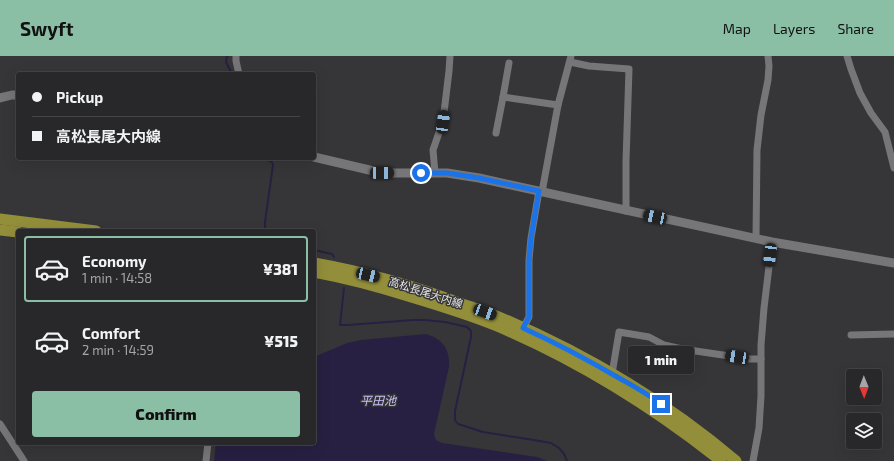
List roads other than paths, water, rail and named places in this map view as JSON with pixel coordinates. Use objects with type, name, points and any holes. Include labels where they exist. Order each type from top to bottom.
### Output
[{"type":"main road","points":[[0,219],[80,229]]},
{"type":"main road","points":[[0,230],[16,232]]},
{"type":"main road","name":"高松長尾大内線","points":[[316,263],[383,278],[444,297],[499,317],[553,342],[650,396],[736,461]]},
{"type":"main road","name":"高松長尾大内線","points":[[316,272],[381,288],[441,306],[496,325],[549,350],[644,404],[721,461]]},
{"type":"street","points":[[236,56],[239,72]]},
{"type":"street","points":[[435,173],[433,150],[443,122],[450,56]]},
{"type":"street","points":[[756,238],[757,150],[761,115],[768,80],[768,56]]},
{"type":"street","points":[[847,56],[860,94],[871,113],[885,132],[894,168]]},
{"type":"street","points":[[523,328],[529,317],[529,260],[531,238],[558,105],[570,59],[589,66],[629,69],[626,211]]},
{"type":"street","points":[[496,133],[509,63]]},
{"type":"street","points":[[0,98],[16,95]]},
{"type":"street","points":[[503,97],[558,105]]},
{"type":"street","points":[[316,157],[382,173],[447,173],[479,178],[772,242],[894,263]]},
{"type":"street","points":[[753,461],[761,396],[761,345],[772,242]]},
{"type":"street","points":[[612,374],[619,332],[649,337],[664,344],[682,349],[750,359],[761,359]]},
{"type":"street","points":[[850,335],[894,334]]},
{"type":"street","points":[[0,424],[24,461]]},
{"type":"street","points":[[206,461],[208,445]]},
{"type":"water","name":"平田池","points":[[426,334],[441,342],[447,350],[449,367],[434,434],[436,440],[442,443],[537,457],[547,461],[214,461],[216,445],[316,445],[316,356],[347,343],[361,340]]},
{"type":"waterway","points":[[227,56],[226,62],[231,72]]},
{"type":"waterway","points":[[265,229],[273,165],[272,162],[268,160]]},
{"type":"waterway","points":[[316,250],[332,254],[334,257]]},
{"type":"waterway","points":[[344,288],[340,325],[425,320],[445,322],[467,327],[471,331],[471,337],[455,411],[455,420],[458,424],[483,432],[551,443],[559,448],[567,461]]}]
